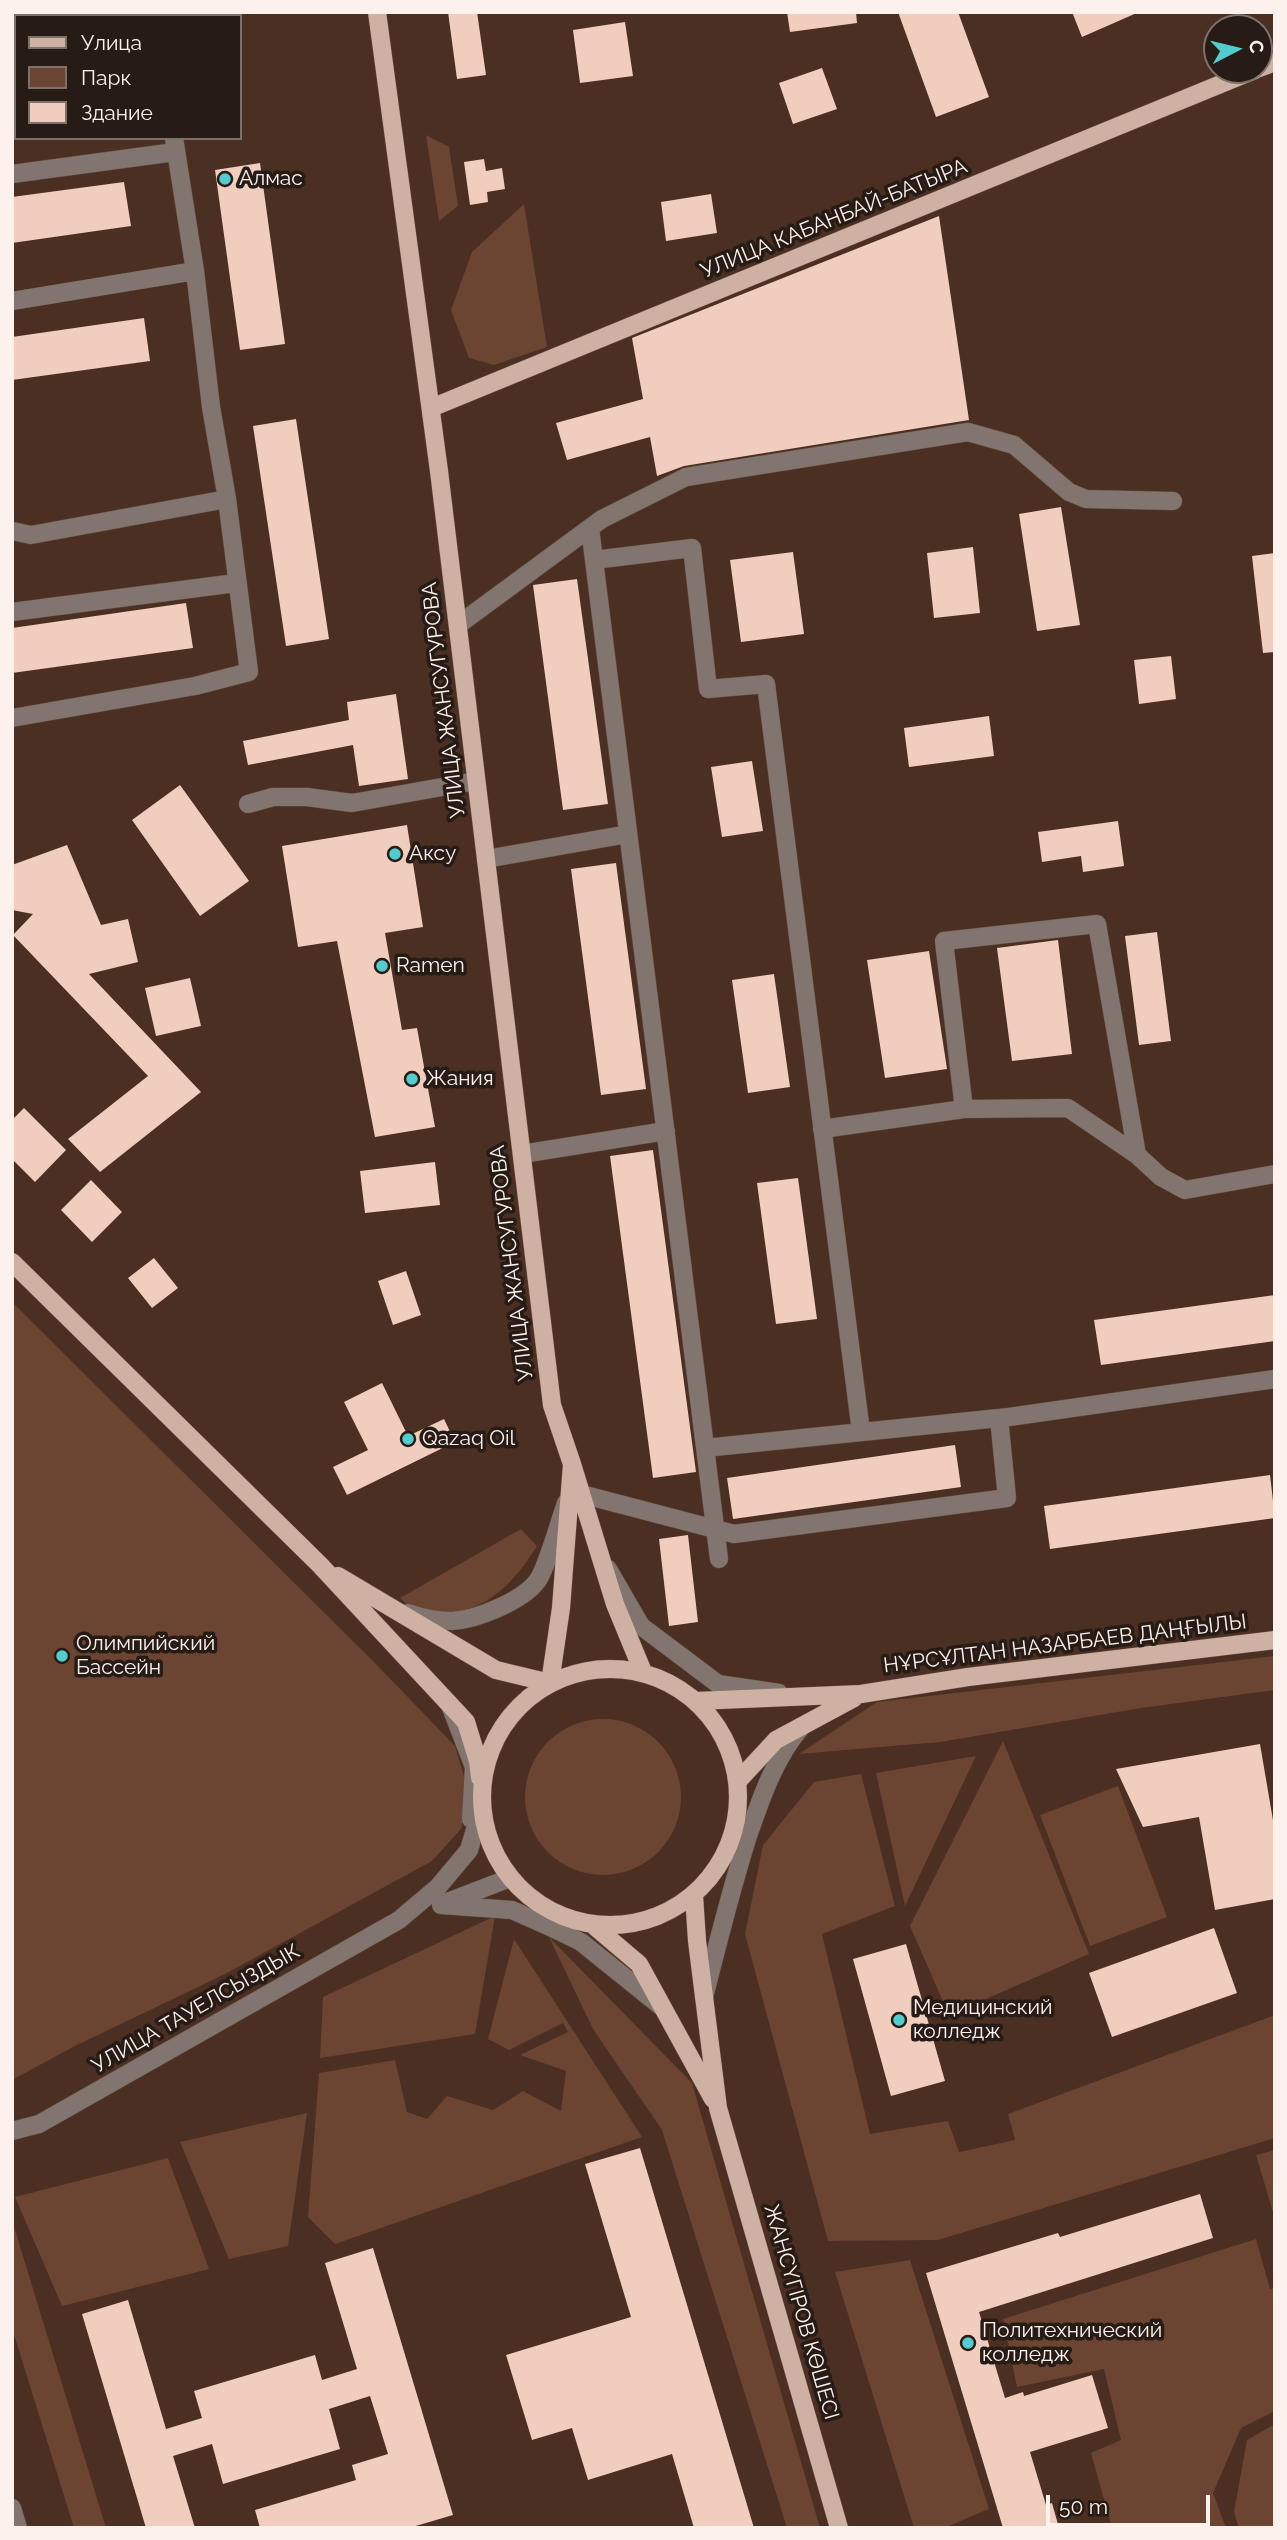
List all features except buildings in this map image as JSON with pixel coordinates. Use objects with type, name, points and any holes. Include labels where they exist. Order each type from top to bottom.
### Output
[{"type":"main road","name":"УЛИЦА ЖАНСУГУРОВА","points":[[377,12],[431,408],[552,1405],[572,1464],[576,1494],[600,1555],[615,1604],[643,1672]]},
{"type":"main road","name":"УЛИЦА КАБАНБАЙ-БАТЫРА","points":[[431,408],[1220,84]]},
{"type":"main road","points":[[12,1262],[320,1565],[466,1722],[478,1761],[482,1806],[490,1844],[510,1878],[533,1901],[562,1917],[593,1925],[629,1925],[664,1915],[694,1895],[721,1863],[737,1823],[738,1781],[730,1751],[721,1733],[696,1701],[671,1683],[643,1672],[611,1668],[580,1672],[550,1683],[520,1705],[498,1734],[485,1769],[482,1806]]},
{"type":"main road","name":"УЛИЦА ЖАНСУГУРОВА","points":[[550,1683],[576,1494]]},
{"type":"main road","points":[[320,1565],[496,1670],[550,1683]]},
{"type":"main road","name":"НҰРСҰЛТАН НАЗАРБАЕВ ДАҢҒЫЛЫ","points":[[861,1694],[968,1677],[1275,1640]]},
{"type":"main road","points":[[696,1701],[861,1694]]},
{"type":"main road","points":[[738,1781],[776,1740],[861,1694]]},
{"type":"main road","points":[[694,1895],[718,2108]]},
{"type":"main road","points":[[593,1925],[639,1964],[718,2108]]},
{"type":"main road","name":"ЖАНСҮГІРОВ КӨШЕСІ","points":[[718,2108],[839,2528]]},
{"type":"street","points":[[12,174],[175,145],[195,271],[211,407],[227,499],[249,672],[195,686],[12,718]]},
{"type":"street","points":[[12,302],[195,271]]},
{"type":"street","points":[[458,625],[601,519],[686,477],[968,432],[1014,445],[1069,492],[1086,499],[1173,501]]},
{"type":"street","points":[[12,531],[31,535],[227,499]]},
{"type":"street","points":[[590,528],[719,1559]]},
{"type":"street","points":[[594,560],[692,548],[708,689],[766,684],[861,1432]]},
{"type":"street","points":[[12,612],[236,583]]},
{"type":"street","points":[[248,804],[273,797],[307,797],[352,803],[476,781]]},
{"type":"street","points":[[486,859],[628,834]]},
{"type":"street","points":[[964,1108],[944,941],[1097,924],[1136,1155]]},
{"type":"street","points":[[822,1129],[964,1108],[1068,1108],[1136,1155],[1161,1177],[1185,1190],[1275,1174]]},
{"type":"street","points":[[522,1154],[666,1131]]},
{"type":"street","points":[[705,1448],[999,1418],[1275,1378]]},
{"type":"street","points":[[390,1607],[426,1620],[454,1621],[486,1612],[518,1598],[539,1579],[576,1494],[734,1534],[1007,1498],[999,1418]]},
{"type":"street","points":[[600,1555],[641,1626],[718,1684],[807,1697]]},
{"type":"street","points":[[450,1705],[474,1767],[473,1815],[440,1896],[512,1910],[581,1942],[663,2008]]},
{"type":"street","points":[[704,1997],[732,1887],[761,1797],[788,1743],[803,1726]]},
{"type":"street","name":"УЛИЦА ТАУЕЛСЫЗДЫК","points":[[440,1896],[468,1850],[482,1806]]},
{"type":"street","name":"УЛИЦА ТАУЕЛСЫЗДЫК","points":[[12,2131],[39,2124],[440,1896],[510,1878]]},
{"type":"street","points":[[12,2508],[18,2528]]},
{"type":"green space","points":[[426,135],[449,147],[458,206],[439,221]]},
{"type":"green space","points":[[524,204],[547,347],[494,365],[469,358],[451,310],[472,252]]},
{"type":"green space","points":[[12,1302],[455,1746],[470,1797],[461,1829],[432,1861],[225,1974],[73,2047],[12,2080]]},
{"type":"green space","points":[[521,1529],[537,1546],[509,1582],[487,1600],[460,1611],[430,1613],[415,1610],[400,1598]]},
{"type":"green space","points":[[1275,1656],[1275,1690],[1141,1708],[940,1742],[799,1754],[877,1702]]},
{"type":"green space","points":[[603,1719],[633,1725],[658,1742],[675,1767],[681,1797],[675,1827],[658,1852],[633,1869],[603,1875],[573,1869],[548,1852],[531,1827],[525,1797],[531,1767],[548,1742],[573,1725]]},
{"type":"green space","points":[[1003,1741],[1089,1954],[949,2015],[910,1926]]},
{"type":"green space","points":[[976,1756],[905,1906],[876,1773]]},
{"type":"green space","points":[[861,1774],[895,1906],[822,1934],[870,2134],[948,2121],[959,2152],[1015,2140],[1008,2114],[1275,2015],[1275,2138],[938,2240],[828,2241],[745,1934],[763,1845],[814,1782]]},
{"type":"green space","points":[[1118,1786],[1167,1917],[1090,1946],[1040,1815]]},
{"type":"green space","points":[[495,1916],[475,2034],[320,2058],[323,1997]]},
{"type":"green space","points":[[549,1937],[692,2083],[820,2528],[787,2528],[662,2130],[593,2029]]},
{"type":"green space","points":[[514,1939],[642,2137],[335,2244],[308,2217],[319,2073],[395,2060],[407,2112],[427,2119],[447,2096],[493,2110],[523,2091],[561,2111],[566,2071],[520,2055],[568,2032],[563,2023],[509,2050],[488,2039]]},
{"type":"green space","points":[[307,2113],[288,2246],[229,2259],[180,2142]]},
{"type":"green space","points":[[1275,2150],[1275,2219],[1256,2155]]},
{"type":"green space","points":[[168,2158],[209,2269],[62,2306],[15,2197]]},
{"type":"green space","points":[[12,2220],[106,2528],[74,2528],[12,2328]]},
{"type":"green space","points":[[1256,2239],[1270,2289],[1275,2288],[1275,2411],[1241,2428],[1213,2493],[1226,2528],[1112,2528],[1091,2453],[1121,2440],[1104,2369],[1017,2387],[1003,2319]]},
{"type":"green space","points":[[910,2260],[989,2509],[944,2528],[914,2528],[835,2272]]},
{"type":"green space","points":[[1275,2424],[1275,2528],[1239,2528],[1234,2512],[1247,2440]]},
{"type":"place","name":"Алмас","points":[[225,179]]},
{"type":"place","name":"Аксу","points":[[395,854]]},
{"type":"place","name":"Ramen","points":[[382,966]]},
{"type":"place","name":"Жания","points":[[412,1079]]},
{"type":"place","name":"Qazaq Oil","points":[[408,1439]]},
{"type":"place","name":"Олимпийский Бассейн","points":[[62,1656]]},
{"type":"place","name":"Медицинский колледж","points":[[899,2020]]},
{"type":"place","name":"Политехнический колледж","points":[[968,2343]]}]
